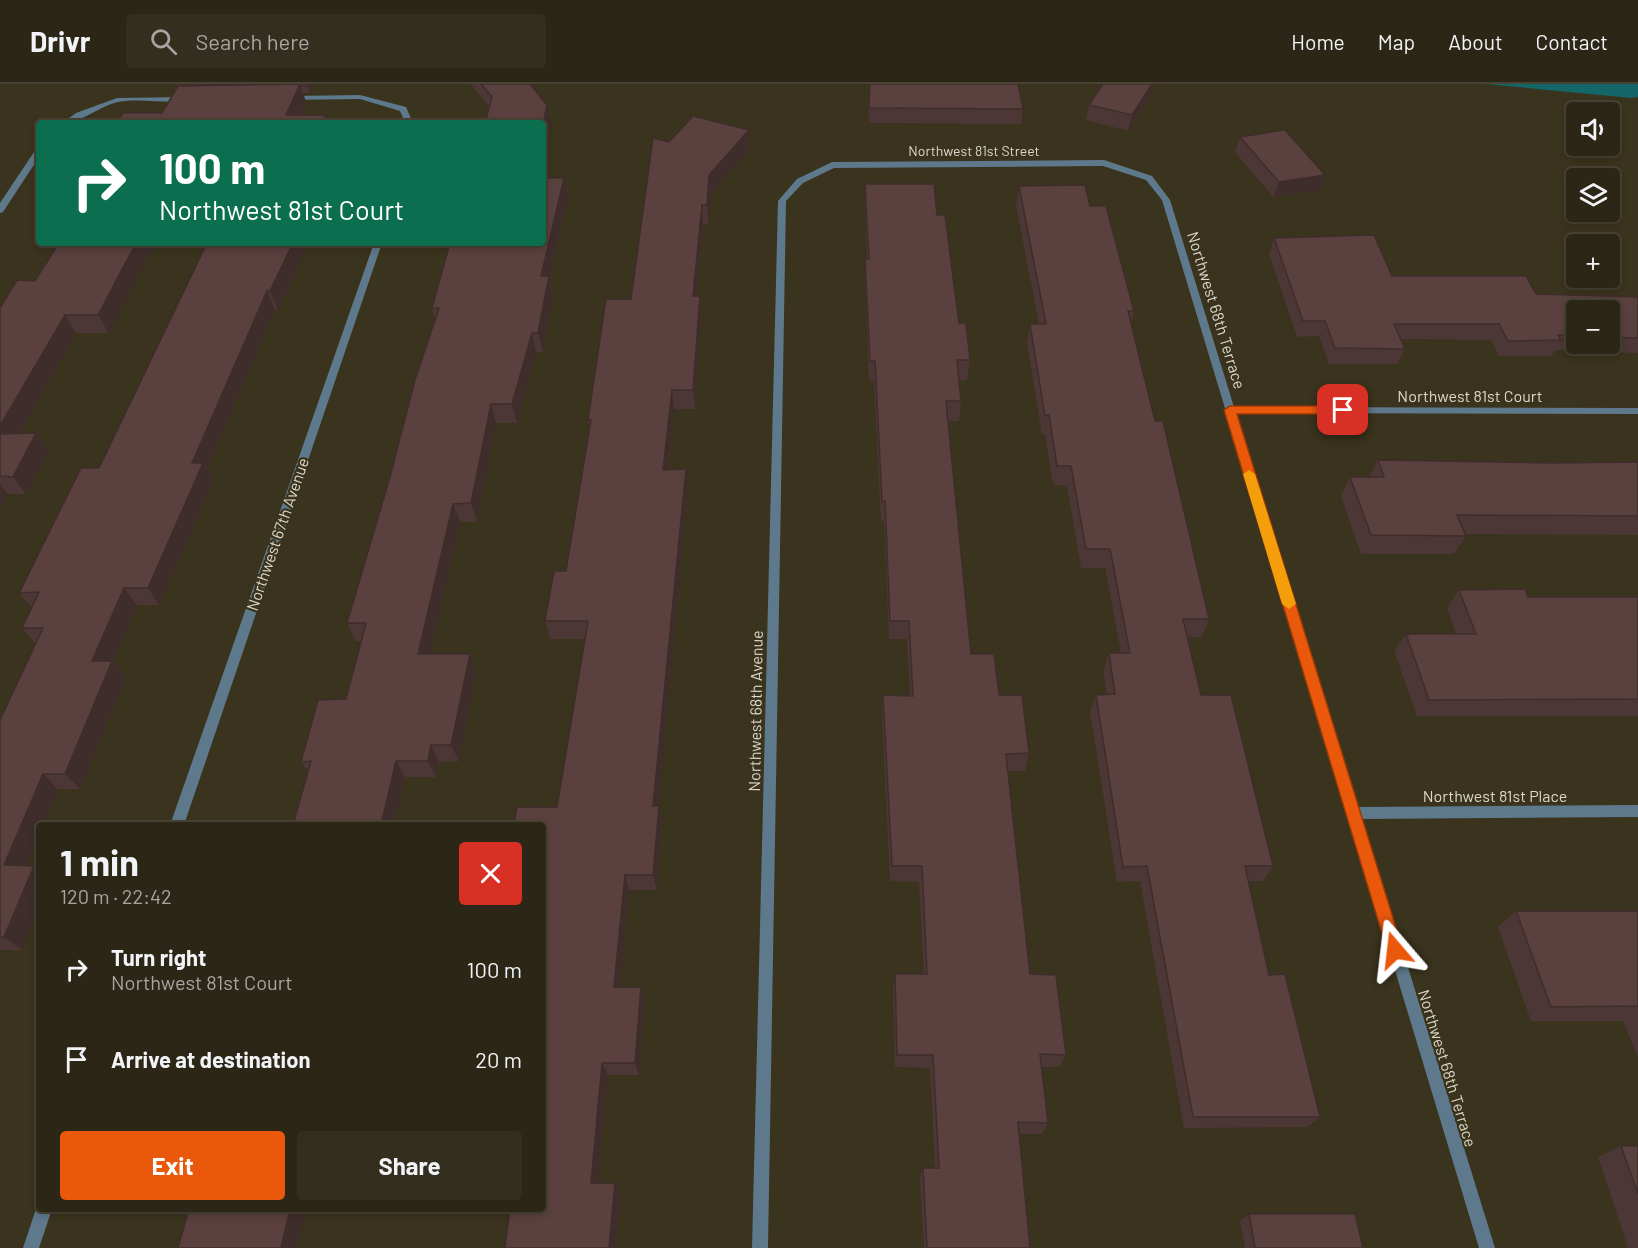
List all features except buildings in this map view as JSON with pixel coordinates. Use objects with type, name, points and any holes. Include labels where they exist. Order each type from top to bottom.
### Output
[{"type":"street","points":[[279,98],[360,97],[403,110],[408,120]]},
{"type":"street","points":[[71,120],[117,100],[198,99]]},
{"type":"street","points":[[0,210],[36,156]]},
{"type":"street","name":"Northwest 81st Street","points":[[800,181],[832,165],[1104,163],[1149,178]]},
{"type":"street","name":"Northwest 68th Terrace","points":[[1149,178],[1166,200],[1486,1248]]},
{"type":"street","name":"Northwest 68th Avenue","points":[[760,1248],[782,201],[800,181]]},
{"type":"street","name":"Northwest 67th Avenue","points":[[178,822],[377,246]]},
{"type":"street","name":"Northwest 81st Court","points":[[1230,410],[1638,411]]},
{"type":"street","name":"Northwest 81st Place","points":[[1353,813],[1638,811]]},
{"type":"street","points":[[31,1248],[43,1212]]},
{"type":"water","points":[[1486,84],[1638,84],[1638,97],[1631,98]]},
{"type":"slow traffic","points":[[1249,474],[1289,604]]},
{"type":"route","points":[[1343,410],[1230,410],[1395,950]]}]
